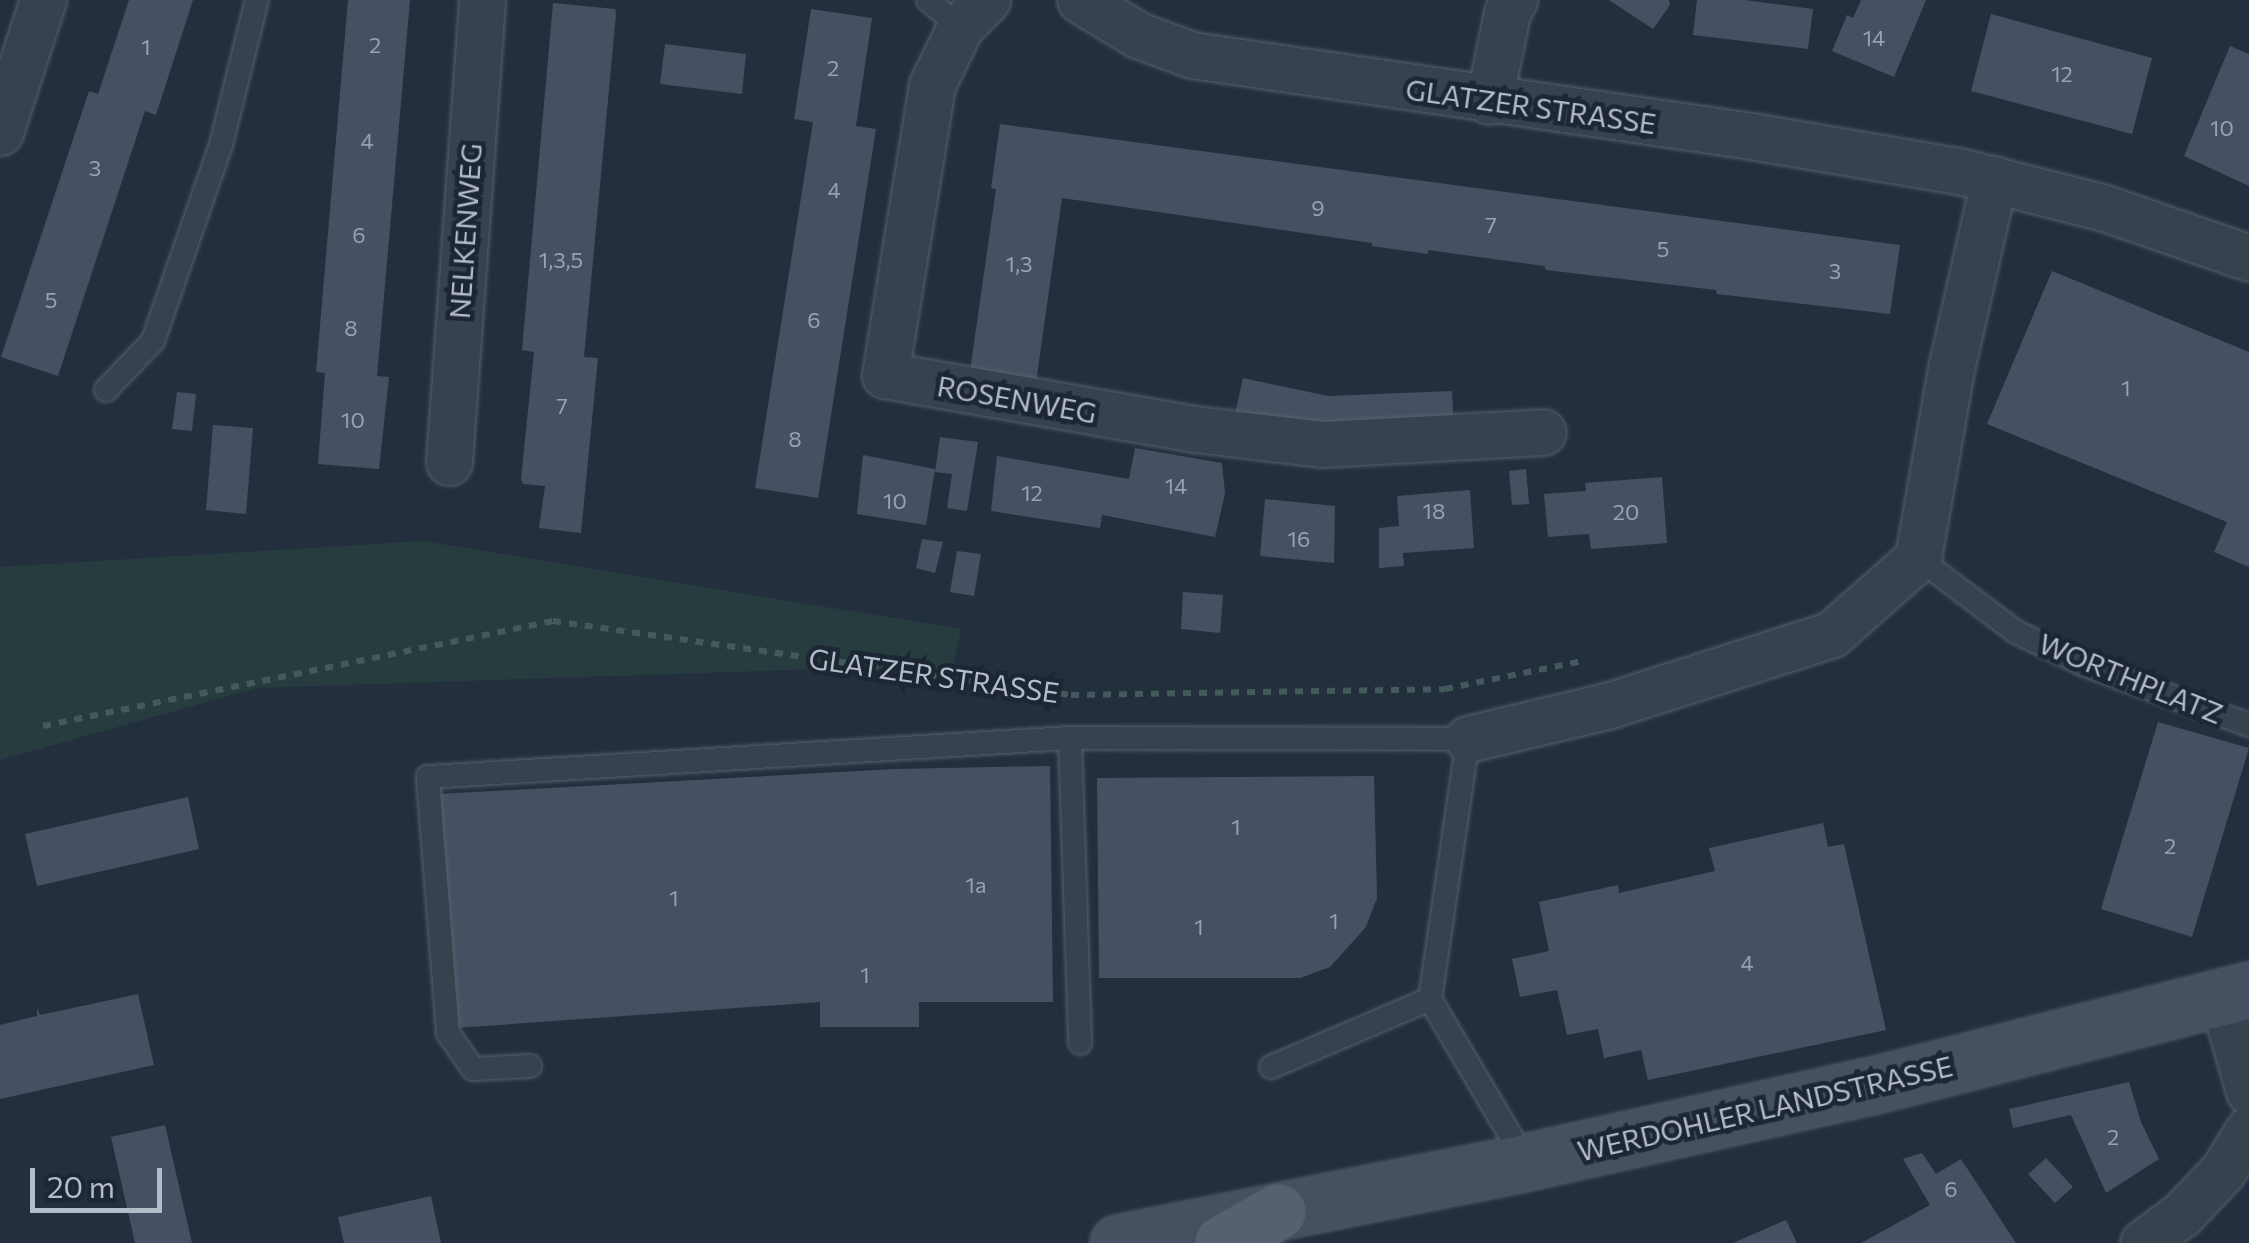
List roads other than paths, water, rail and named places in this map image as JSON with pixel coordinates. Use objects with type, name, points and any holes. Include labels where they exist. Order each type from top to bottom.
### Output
[{"type":"main road","name":"WERDOHLER LANDSTRASSE","points":[[1118,1243],[1526,1162],[1870,1086],[2235,994]]},
{"type":"main road","points":[[1222,1243],[1278,1211]]},
{"type":"street","points":[[0,132],[43,0]]},
{"type":"street","name":"NELKENWEG","points":[[448,462],[482,0]]},
{"type":"street","name":"GLATZER STRASSE","points":[[1080,0],[1138,36],[1192,55],[1489,102],[1751,136],[1994,179],[2160,225],[2249,258]]},
{"type":"street","points":[[1489,102],[1506,13],[1514,0]]},
{"type":"street","name":"ROSENWEG","points":[[959,9],[932,85],[886,375],[1195,429],[1323,444],[1542,432]]},
{"type":"street","points":[[1918,558],[1951,368],[1994,179]]},
{"type":"street","name":"GLATZER STRASSE","points":[[1468,739],[1607,706],[1832,634],[1918,558]]},
{"type":"street","points":[[2235,994],[2249,1091]]},
{"type":"street","points":[[2143,1243],[2182,1214],[2215,1179],[2249,1129]]},
{"type":"lane","points":[[106,390],[153,342],[221,146],[258,0]]},
{"type":"lane","name":"WORTHPLATZ","points":[[1918,558],[2016,632],[2085,665],[2249,725]]},
{"type":"lane","points":[[530,1066],[473,1069],[448,1033],[428,777],[1070,738]]},
{"type":"lane","name":"GLATZER STRASSE","points":[[1080,1043],[1070,738],[1468,739]]},
{"type":"lane","points":[[1468,739],[1430,998],[1526,1162]]},
{"type":"lane","points":[[1271,1067],[1430,998]]}]
